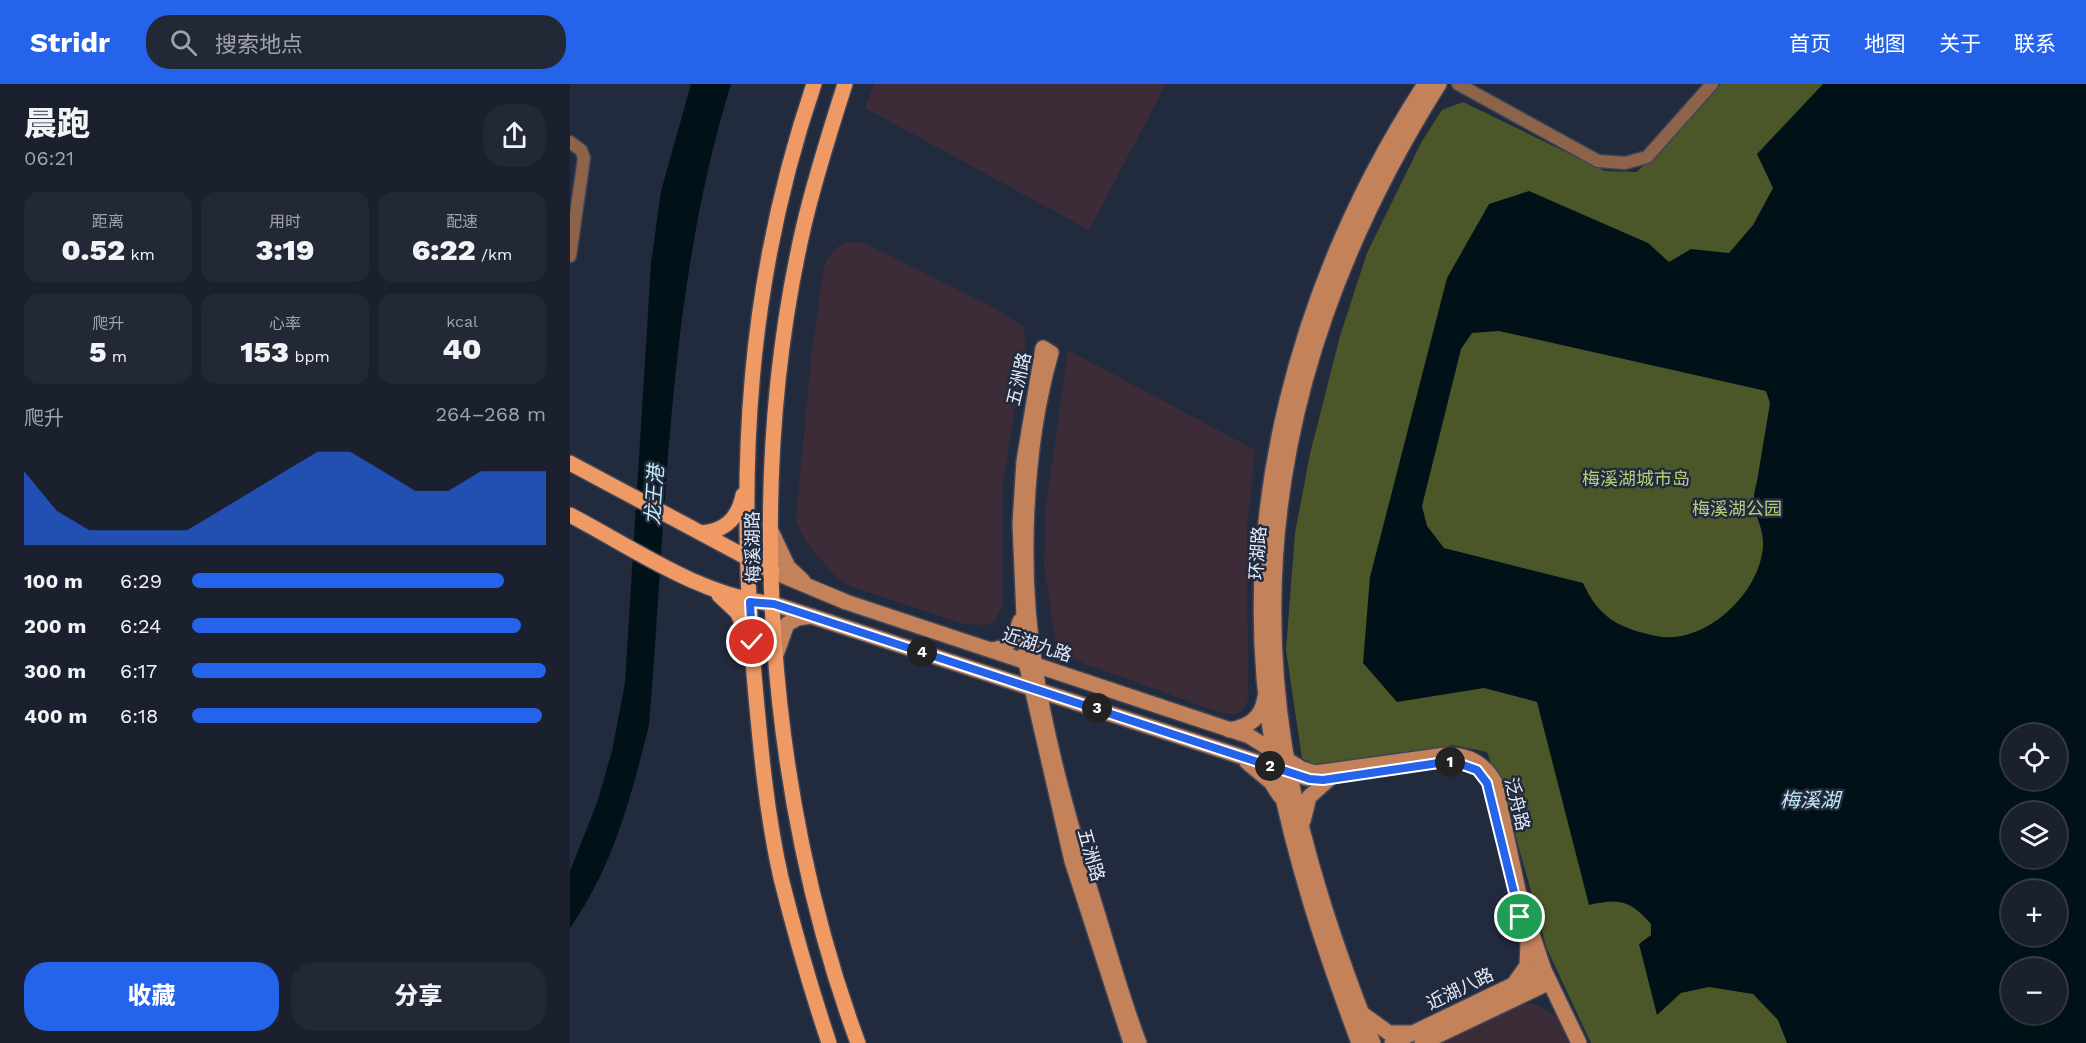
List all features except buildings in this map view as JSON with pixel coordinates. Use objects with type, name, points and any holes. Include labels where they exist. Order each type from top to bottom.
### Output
[{"type":"main road","name":"梅溪湖路","points":[[814,84],[787,166],[756,332],[746,483],[747,558],[759,730],[781,877],[807,974],[829,1043]]},
{"type":"main road","name":"梅溪湖路","points":[[845,84],[804,226],[790,296],[780,366],[772,455],[771,531],[777,652],[795,814],[807,873],[828,952],[858,1043]]},
{"type":"main road","name":"环湖路","points":[[1359,1043],[1355,1015],[1283,759],[1266,688],[1262,626],[1264,556],[1271,483],[1293,376],[1330,262],[1349,219],[1390,141],[1425,84]]},
{"type":"main road","name":"环湖路","points":[[1373,1043],[1355,1015],[1315,922],[1286,810],[1275,665],[1275,566],[1283,485],[1300,399],[1327,306],[1354,239],[1390,165],[1439,84]]},
{"type":"main road","name":"五洲路","points":[[1030,663],[1032,634],[1027,525],[1036,415],[1051,353],[1043,348],[1024,461],[1020,524],[1022,609],[1030,663],[1034,688],[1072,861],[1131,1043]]},
{"type":"main road","points":[[570,463],[772,571]]},
{"type":"main road","points":[[701,533],[717,532],[728,526],[742,502],[746,483]]},
{"type":"main road","points":[[570,515],[702,585],[750,602],[774,604],[812,616],[1226,751],[1245,761],[1271,782],[1286,810]]},
{"type":"main road","points":[[771,531],[788,567],[820,593]]},
{"type":"main road","name":"近湖九路","points":[[772,571],[820,593],[1249,736],[1283,759]]},
{"type":"main road","points":[[702,585],[737,612],[752,642]]},
{"type":"main road","points":[[991,650],[1002,649],[1010,644],[1020,623],[1022,609]]},
{"type":"main road","points":[[777,652],[787,624],[798,618],[812,616]]},
{"type":"main road","points":[[1032,634],[1046,657],[1074,678]]},
{"type":"main road","points":[[994,675],[1021,693],[1041,717],[1054,700],[1071,700]]},
{"type":"main road","points":[[1229,730],[1251,724],[1264,704],[1266,688]]},
{"type":"main road","name":"五洲路","points":[[1041,717],[1080,858],[1139,1043]]},
{"type":"main road","points":[[1226,751],[1283,759],[1322,776],[1309,798],[1302,824]]},
{"type":"main road","name":"泛舟路","points":[[1322,776],[1455,754],[1480,764],[1490,774],[1497,790],[1516,885],[1544,978],[1579,1043]]},
{"type":"main road","name":"泛舟路","points":[[1322,776],[1452,761],[1477,770],[1487,783],[1491,794],[1507,873],[1528,943],[1573,1043]]},
{"type":"main road","points":[[1528,943],[1527,966],[1516,991],[1540,998],[1556,1009]]},
{"type":"main road","name":"近湖八路","points":[[1392,1043],[1418,1038],[1544,978]]},
{"type":"main road","points":[[1354,1043],[1355,1015],[1389,1033],[1418,1038]]},
{"type":"street","points":[[1458,84],[1598,161],[1625,164],[1647,157],[1712,84]]},
{"type":"street","points":[[570,142],[580,150],[584,158],[570,256]]},
{"type":"shaded area","points":[[874,84],[1166,84],[1089,230],[865,108]]},
{"type":"shaded area","points":[[846,242],[862,242],[996,309],[1023,326],[1026,340],[1002,487],[1002,606],[995,621],[987,625],[964,624],[853,587],[837,578],[806,542],[796,520],[812,349],[823,271],[827,259],[836,248]]},
{"type":"shaded area","points":[[1068,350],[1255,450],[1247,529],[1248,700],[1243,710],[1234,715],[1218,712],[1064,656],[1056,644],[1044,566],[1046,506]]},
{"type":"shaded area","points":[[1527,1003],[1539,1006],[1555,1015],[1569,1043],[1438,1043],[1515,1004]]},
{"type":"green space","name":"梅溪湖","points":[[1721,84],[2086,84],[2086,1043],[1591,1043],[1547,949],[1509,812],[1487,752],[1453,745],[1321,769],[1302,758],[1286,650],[1295,533],[1310,454],[1340,336],[1367,253],[1422,141],[1442,110],[1463,102],[1605,171],[1637,172]]},
{"type":"water","name":"龙王港","points":[[691,84],[731,84],[710,162],[694,241],[682,321],[666,483],[649,725],[619,831],[598,881],[570,928],[570,871],[597,803],[612,751],[625,683],[651,264],[661,191]]},
{"type":"water","name":"梅溪湖","points":[[1823,84],[2086,84],[2086,1043],[1787,1043],[1778,1020],[1753,994],[1709,987],[1681,993],[1657,1015],[1639,944],[1651,935],[1651,924],[1637,910],[1623,903],[1608,902],[1589,905],[1537,702],[1484,688],[1397,702],[1363,663],[1370,577],[1447,278],[1489,204],[1529,191],[1648,243],[1669,262],[1691,249],[1729,253],[1753,225],[1773,188],[1757,154]],"holes":[[[1499,331],[1766,391],[1770,403],[1754,499],[1762,534],[1760,564],[1752,582],[1726,613],[1710,625],[1693,633],[1674,637],[1656,636],[1631,629],[1612,620],[1596,605],[1583,583],[1444,548],[1427,526],[1422,506],[1461,349],[1472,333]]]},
{"type":"route","points":[[752,642],[750,602],[774,604],[1310,779],[1323,780],[1439,762],[1462,763],[1477,770],[1487,783],[1507,873],[1520,917]]},
{"type":"park label","name":"梅溪湖城市岛","points":[[1636,479]]},
{"type":"park label","name":"梅溪湖公园","points":[[1737,509]]}]
